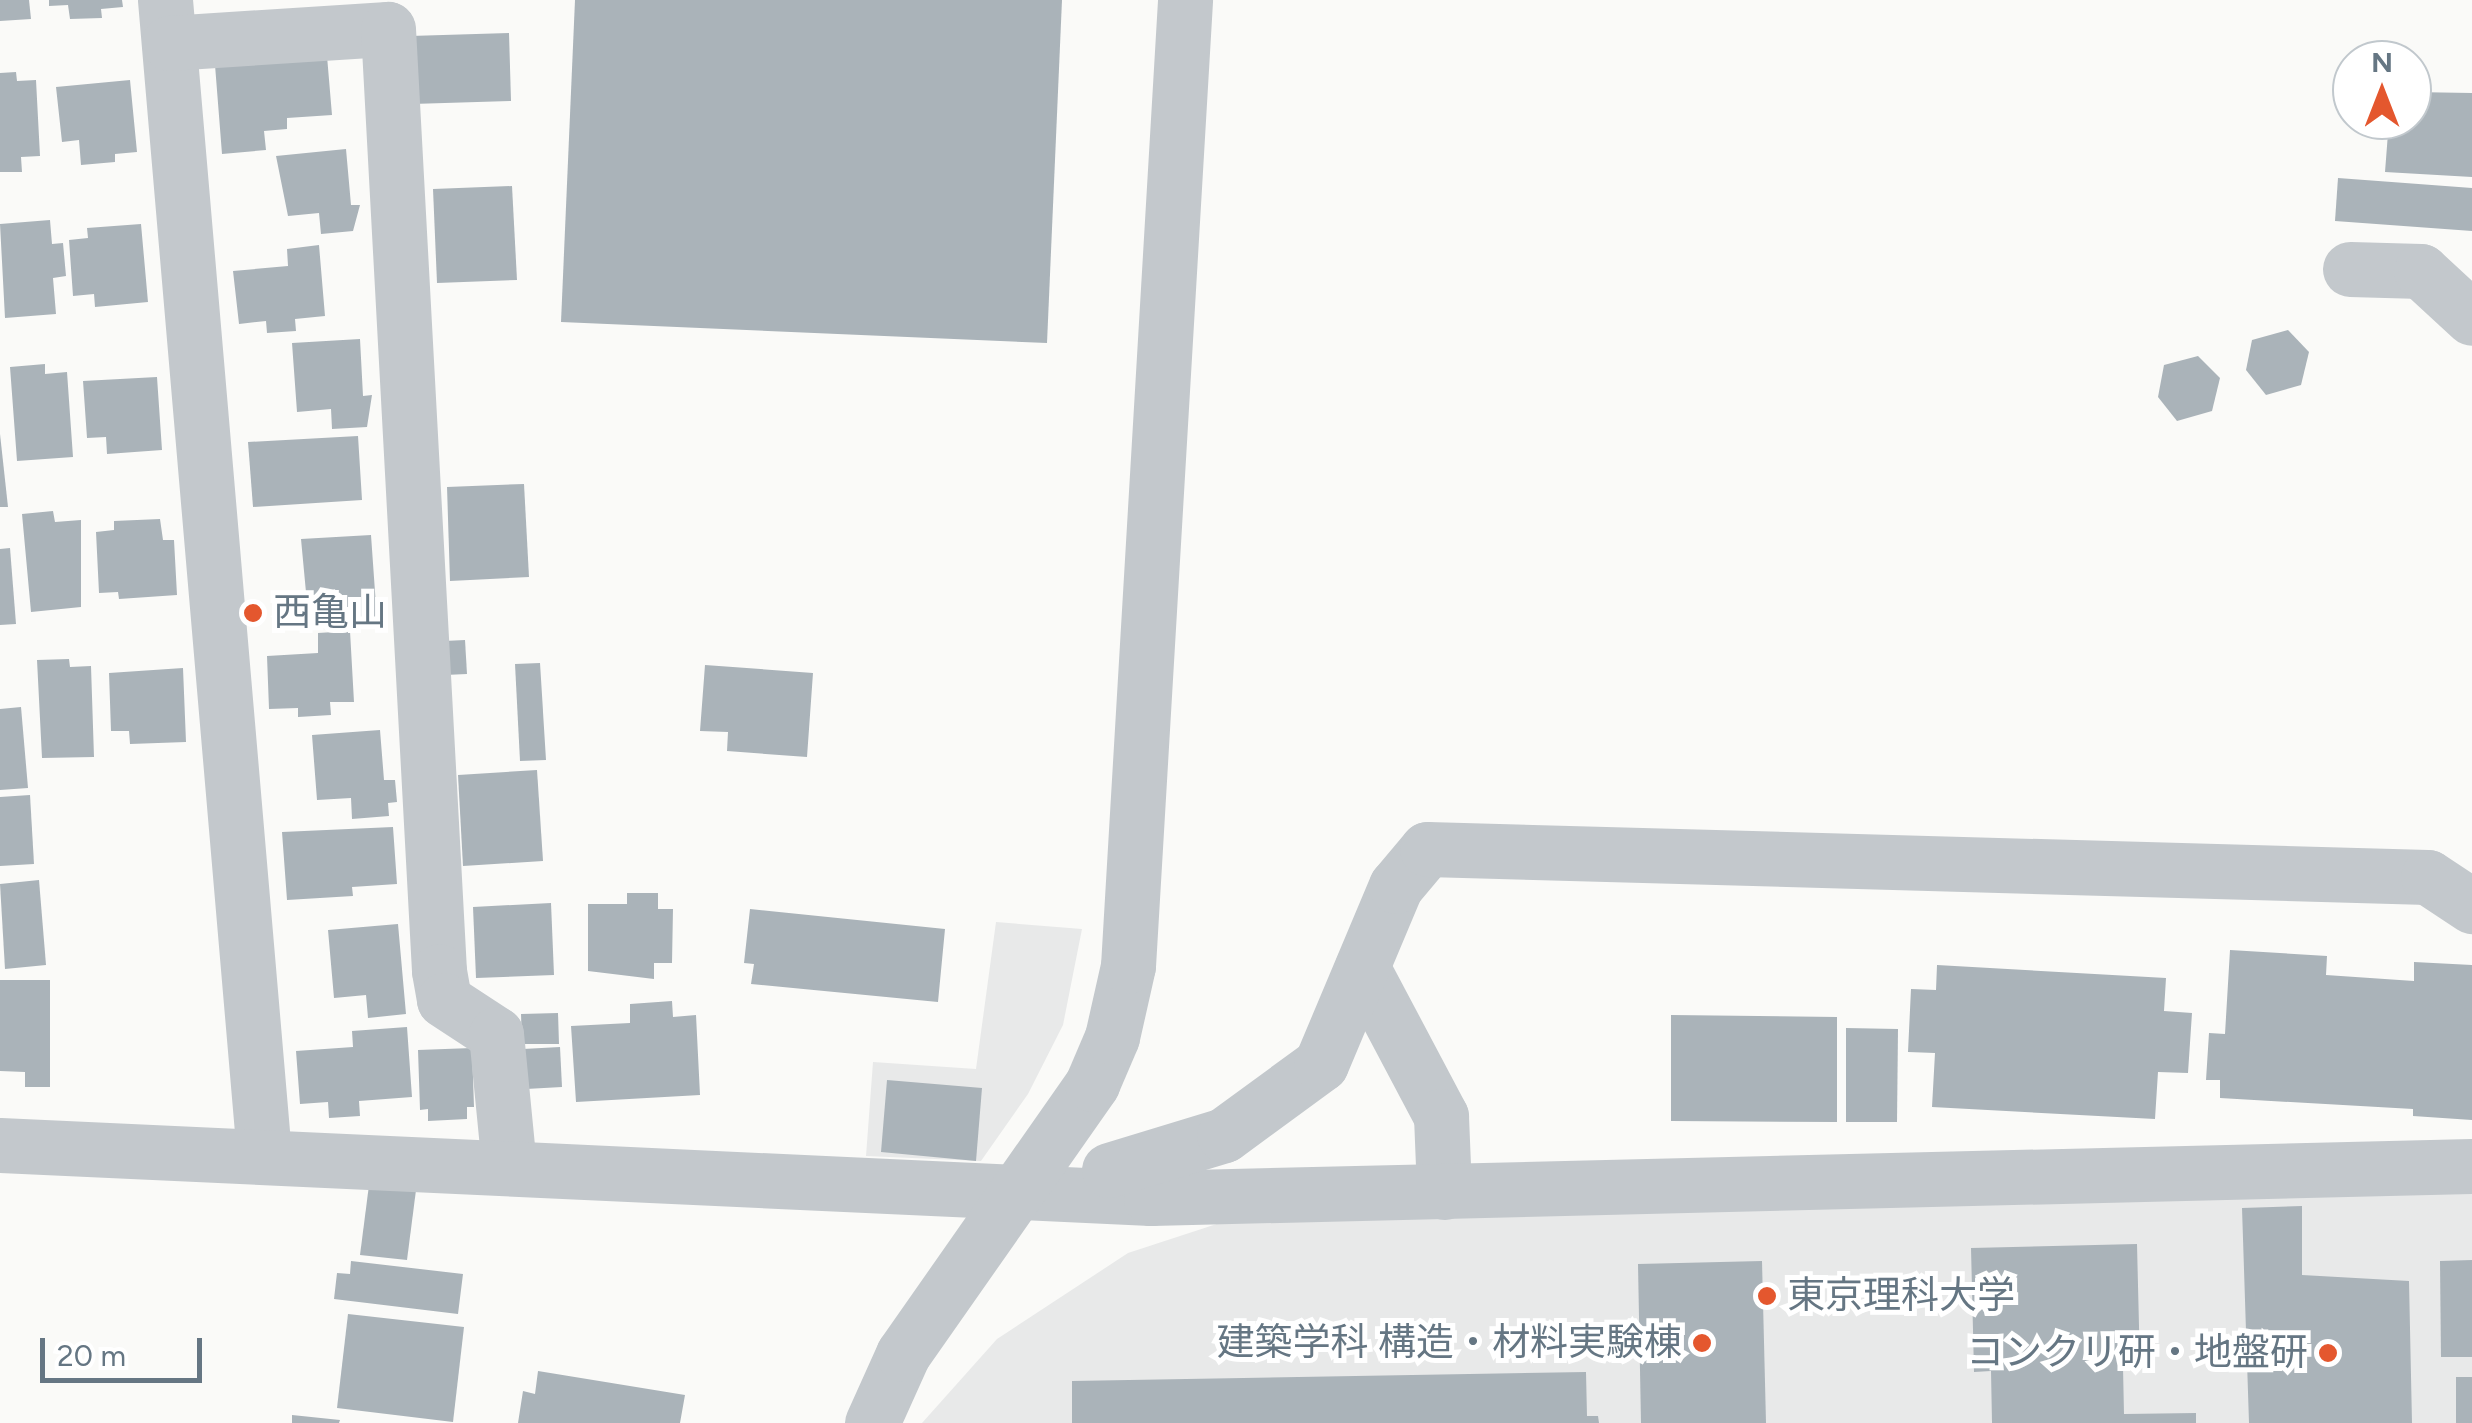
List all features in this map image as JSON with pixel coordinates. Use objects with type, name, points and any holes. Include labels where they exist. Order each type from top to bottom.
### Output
[{"type":"street","points":[[872,1423],[904,1354],[1092,1084],[1112,1037],[1128,966],[1185,0]]},
{"type":"street","points":[[264,1154],[167,22],[388,30],[438,971],[444,1000],[496,1034],[509,1167]]},
{"type":"street","points":[[2350,269],[2421,271],[2472,318]]},
{"type":"street","points":[[1108,1170],[1224,1135],[1321,1064],[1396,886],[1427,850],[2428,876],[2472,906]]},
{"type":"street","points":[[1362,967],[1440,1116],[1444,1192]]},
{"type":"street","points":[[0,1144],[1151,1198],[2472,1166]]},
{"type":"shaded area","points":[[996,922],[1082,929],[1063,1025],[1028,1094],[981,1161],[866,1156],[873,1062],[976,1069]]},
{"type":"shaded area","name":"東京理科大学","points":[[2472,1182],[2472,1423],[922,1423],[997,1339],[1128,1253],[1232,1219]]},
{"type":"building","points":[[0,0],[29,0],[31,19],[0,21]]},
{"type":"building","points":[[49,0],[122,0],[123,7],[101,9],[102,18],[70,19],[68,5],[49,6]]},
{"type":"building","points":[[575,0],[1062,0],[1047,343],[561,322]]},
{"type":"building","points":[[509,33],[511,101],[412,104],[410,36]]},
{"type":"building","points":[[327,56],[332,115],[287,118],[287,129],[264,131],[266,150],[222,154],[215,65]]},
{"type":"building","points":[[16,72],[17,81],[36,80],[40,156],[21,157],[22,172],[0,172],[0,73]]},
{"type":"building","points":[[130,80],[137,152],[115,154],[115,162],[81,165],[79,140],[62,142],[56,87]]},
{"type":"building","points":[[2432,92],[2472,93],[2472,177],[2385,172],[2387,140],[2432,140]]},
{"type":"building","points":[[346,149],[351,205],[360,205],[353,231],[321,234],[319,213],[288,216],[276,156]]},
{"type":"building","points":[[2338,178],[2472,188],[2472,231],[2335,221]]},
{"type":"building","points":[[512,186],[517,280],[437,283],[433,189]]},
{"type":"building","points":[[50,220],[52,244],[63,243],[66,276],[53,278],[56,314],[5,318],[0,224]]},
{"type":"building","points":[[141,224],[148,302],[95,307],[94,294],[73,296],[69,240],[88,238],[87,228]]},
{"type":"building","points":[[319,245],[325,316],[295,319],[296,331],[267,333],[266,321],[239,324],[233,271],[288,266],[287,249]]},
{"type":"building","points":[[2288,330],[2309,352],[2301,385],[2266,395],[2246,370],[2252,340]]},
{"type":"building","points":[[360,339],[363,396],[372,395],[367,427],[332,429],[331,409],[297,412],[292,343]]},
{"type":"building","points":[[2198,356],[2220,378],[2212,411],[2177,421],[2158,397],[2164,365]]},
{"type":"building","points":[[45,364],[45,374],[67,372],[73,457],[17,461],[10,367]]},
{"type":"building","points":[[157,377],[162,450],[107,454],[106,437],[87,438],[83,381]]},
{"type":"building","points":[[0,434],[8,507],[0,507]]},
{"type":"building","points":[[358,436],[362,500],[253,507],[248,442]]},
{"type":"building","points":[[524,484],[529,577],[450,581],[447,487]]},
{"type":"building","points":[[53,511],[55,522],[81,520],[81,607],[31,612],[22,514]]},
{"type":"building","points":[[160,519],[163,540],[174,540],[177,595],[119,599],[118,592],[99,593],[96,532],[114,530],[114,521]]},
{"type":"building","points":[[371,535],[377,620],[343,623],[340,600],[307,603],[301,539]]},
{"type":"building","points":[[10,548],[16,624],[0,625],[0,549]]},
{"type":"building","points":[[350,631],[354,702],[330,702],[331,715],[298,717],[298,708],[269,709],[267,656],[318,653],[318,633]]},
{"type":"building","points":[[465,640],[467,674],[445,675],[444,641]]},
{"type":"building","points":[[69,659],[70,667],[91,666],[94,757],[42,758],[37,660]]},
{"type":"building","points":[[540,663],[546,760],[520,761],[515,664]]},
{"type":"building","points":[[705,665],[813,673],[807,757],[727,751],[728,732],[700,731]]},
{"type":"building","points":[[183,668],[186,742],[130,744],[129,731],[111,731],[109,673]]},
{"type":"building","points":[[21,707],[28,788],[0,790],[0,709]]},
{"type":"building","points":[[380,730],[384,780],[395,780],[397,802],[388,803],[389,816],[352,819],[351,798],[317,800],[312,735]]},
{"type":"building","points":[[537,770],[543,861],[463,866],[458,775]]},
{"type":"building","points":[[30,795],[34,864],[0,866],[0,797]]},
{"type":"building","points":[[393,827],[397,884],[352,887],[353,896],[287,900],[282,832]]},
{"type":"building","points":[[39,880],[46,965],[5,969],[0,884]]},
{"type":"building","points":[[627,893],[658,893],[658,909],[673,909],[672,963],[654,963],[654,979],[588,971],[588,904],[627,904]]},
{"type":"building","points":[[551,903],[554,975],[476,978],[473,907]]},
{"type":"building","points":[[750,909],[945,929],[938,1002],[751,984],[754,964],[744,963]]},
{"type":"building","points":[[398,924],[406,1014],[368,1018],[366,995],[334,998],[328,930]]},
{"type":"building","points":[[2230,950],[2327,956],[2326,975],[2414,981],[2414,962],[2472,965],[2472,1120],[2413,1116],[2413,1109],[2220,1098],[2220,1080],[2206,1080],[2209,1033],[2225,1034]]},
{"type":"building","points":[[1937,965],[2166,978],[2164,1011],[2192,1013],[2188,1073],[2158,1072],[2155,1119],[1932,1107],[1935,1053],[1908,1052],[1911,989],[1936,990]]},
{"type":"building","points":[[0,980],[50,980],[50,1087],[25,1087],[25,1072],[0,1071]]},
{"type":"building","points":[[672,1001],[673,1017],[696,1015],[700,1095],[576,1102],[571,1026],[630,1023],[630,1004]]},
{"type":"building","points":[[558,1013],[559,1044],[522,1044],[521,1014]]},
{"type":"building","points":[[1671,1015],[1837,1017],[1837,1122],[1671,1121]]},
{"type":"building","points":[[407,1027],[412,1097],[359,1101],[360,1116],[329,1118],[328,1102],[300,1104],[296,1051],[353,1047],[352,1031]]},
{"type":"building","points":[[1846,1028],[1898,1029],[1897,1122],[1846,1122]]},
{"type":"building","points":[[560,1047],[562,1087],[526,1089],[523,1049]]},
{"type":"building","points":[[472,1048],[474,1107],[467,1107],[467,1119],[428,1121],[428,1109],[420,1110],[418,1050]]},
{"type":"building","points":[[887,1080],[982,1088],[976,1161],[881,1152]]},
{"type":"building","points":[[369,1185],[416,1190],[407,1260],[360,1255]]},
{"type":"building","name":"コンクリ研・地盤研","points":[[2302,1206],[2302,1275],[2409,1281],[2412,1423],[2249,1423],[2242,1208]]},
{"type":"building","points":[[2137,1244],[2140,1367],[2123,1367],[2124,1414],[2196,1413],[2196,1423],[1992,1423],[1991,1371],[1974,1372],[1971,1248]]},
{"type":"building","points":[[2472,1260],[2472,1357],[2441,1357],[2440,1261]]},
{"type":"building","points":[[351,1261],[463,1274],[458,1314],[334,1299],[337,1273],[350,1274]]},
{"type":"building","name":"建築学科 構造・材料実験棟","points":[[1762,1261],[1766,1423],[1641,1423],[1638,1264]]},
{"type":"building","points":[[348,1314],[464,1327],[453,1422],[337,1408]]},
{"type":"building","points":[[538,1371],[685,1395],[680,1423],[518,1423],[523,1391],[535,1394]]},
{"type":"building","points":[[1586,1372],[1587,1416],[1598,1416],[1599,1423],[1072,1423],[1072,1381]]},
{"type":"building","points":[[2456,1377],[2472,1377],[2472,1423],[2456,1423]]},
{"type":"building","points":[[292,1415],[340,1420],[292,1423]]},
{"type":"place","name":"西亀山","points":[[253,613]]},
{"type":"place","name":"東京理科大学","points":[[1767,1296]]},
{"type":"place","name":"建築学科 構造・材料実験棟","points":[[1702,1343]]},
{"type":"place","name":"コンクリ研・地盤研","points":[[2328,1353]]}]
